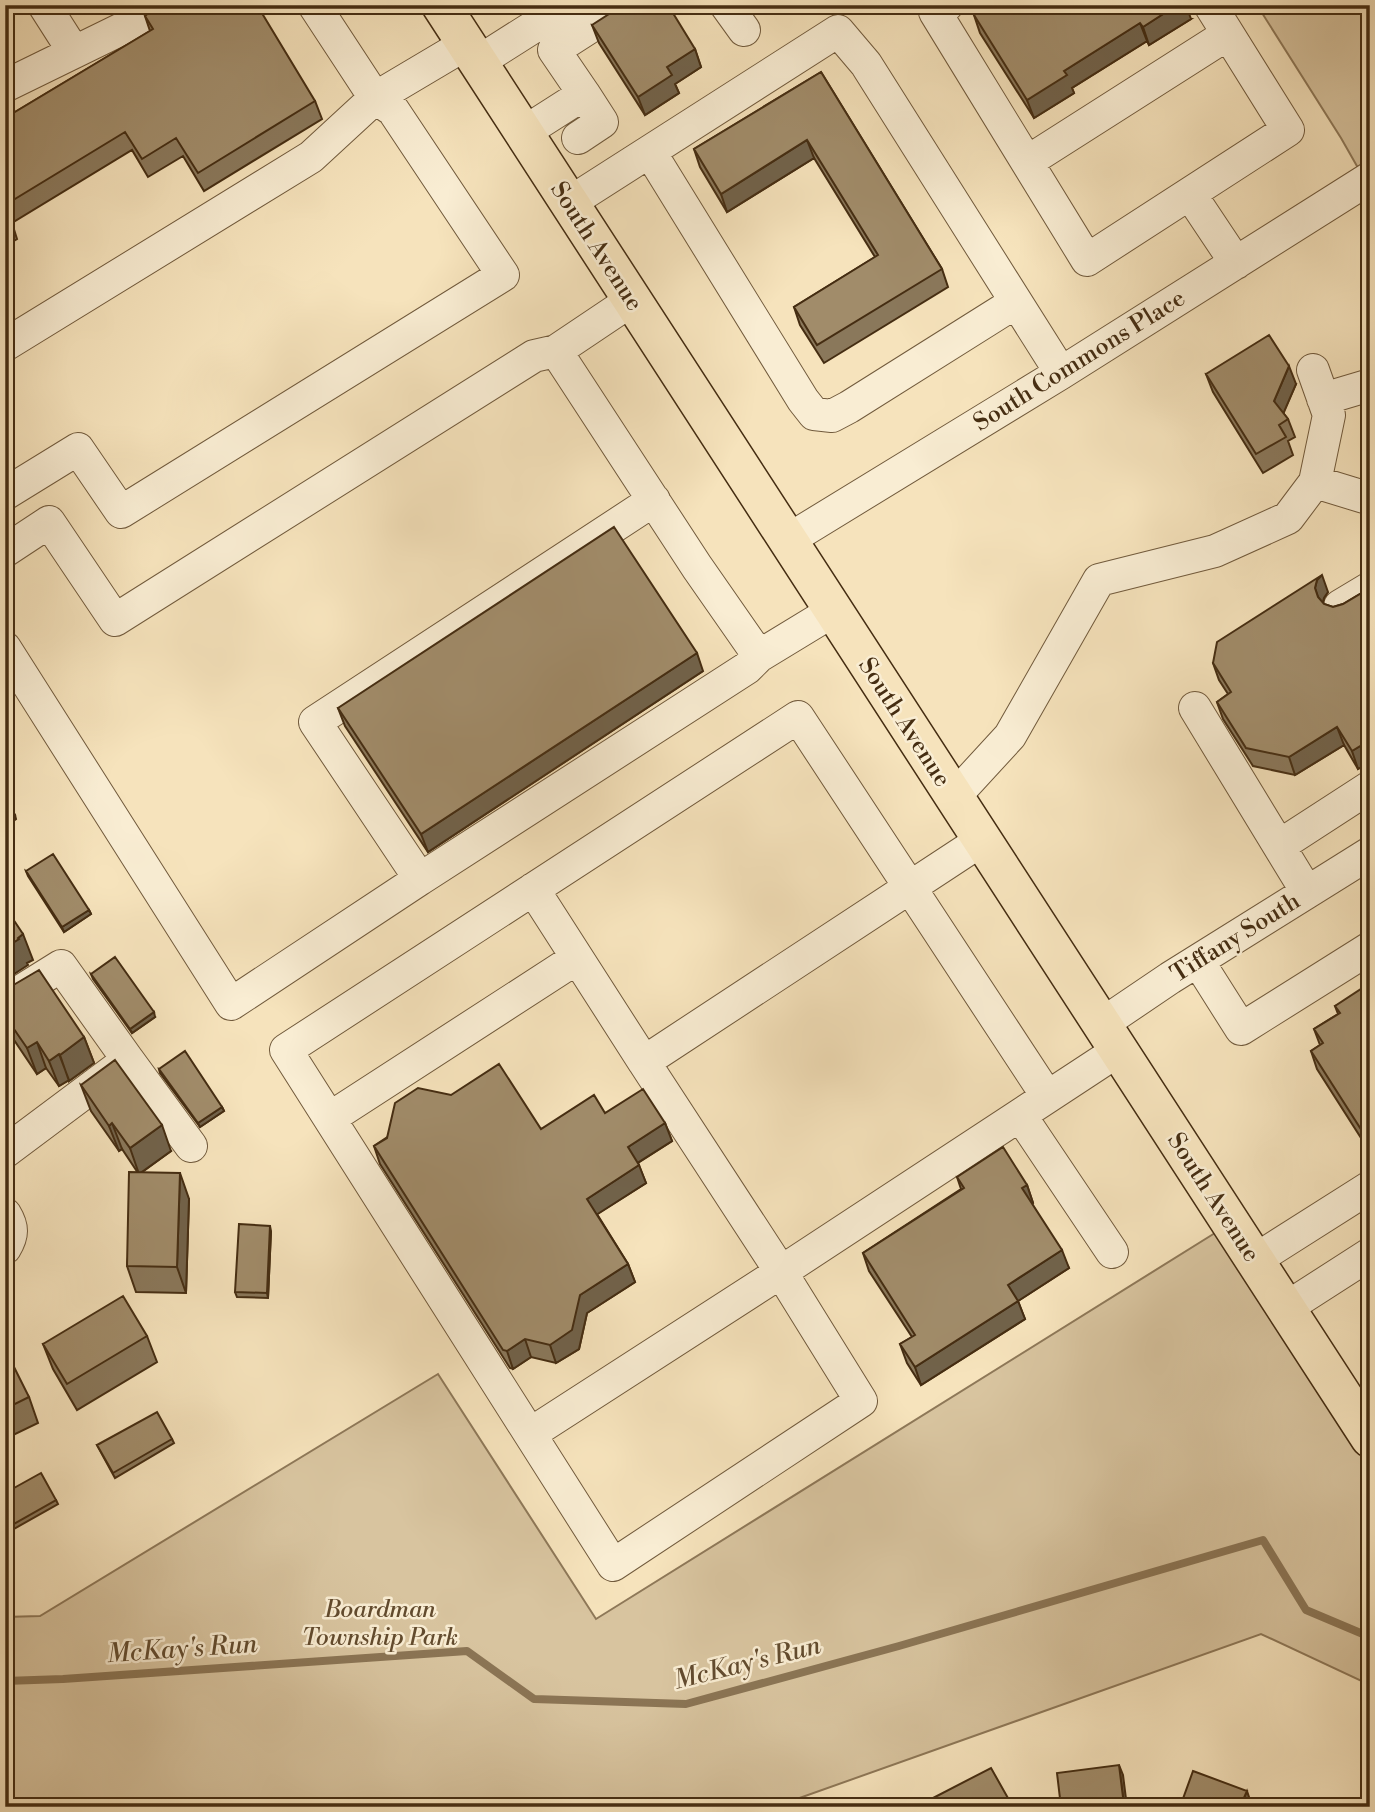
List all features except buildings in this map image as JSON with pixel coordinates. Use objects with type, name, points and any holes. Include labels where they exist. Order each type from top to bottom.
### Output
[{"type":"main road","name":"South Avenue","points":[[441,5],[1370,1438]]},
{"type":"street","points":[[44,5],[74,52]]},
{"type":"street","points":[[5,494],[78,449],[121,512],[503,275],[393,110],[375,98],[314,5]]},
{"type":"street","points":[[5,345],[311,157],[375,98],[568,5]]},
{"type":"street","points":[[579,138],[602,122],[554,50],[624,5]]},
{"type":"street","points":[[947,5],[935,12],[1087,260],[1288,130],[1210,5]]},
{"type":"street","points":[[5,86],[142,19]]},
{"type":"street","points":[[569,203],[838,31],[866,64],[1061,373]]},
{"type":"street","points":[[1027,162],[1228,34]]},
{"type":"street","points":[[523,133],[584,94]]},
{"type":"street","points":[[650,152],[814,414],[832,416],[849,407],[1016,302]]},
{"type":"street","name":"South Commons Place","points":[[788,540],[1061,373],[1370,178]]},
{"type":"street","points":[[1190,194],[1236,263]]},
{"type":"street","points":[[5,551],[49,522],[116,620],[534,356],[556,351],[632,300]]},
{"type":"street","points":[[556,351],[696,567],[758,656]]},
{"type":"street","points":[[954,797],[1010,736],[1099,580],[1215,551],[1287,518],[1315,482],[1329,415],[1318,384],[1370,385]]},
{"type":"street","points":[[1315,482],[1364,497],[1370,494]]},
{"type":"street","points":[[421,879],[314,722],[653,500]]},
{"type":"street","points":[[1340,606],[1370,587]]},
{"type":"street","points":[[5,648],[231,1004],[747,668],[758,656],[833,611]]},
{"type":"street","points":[[1195,708],[1307,892]]},
{"type":"street","points":[[533,889],[781,1272],[860,1401],[613,1565],[286,1050],[798,716],[1047,1096]]},
{"type":"street","points":[[1279,846],[1370,787]]},
{"type":"street","points":[[644,1062],[982,840]]},
{"type":"street","name":"Tiffany South","points":[[530,1434],[1020,1115],[1047,1096],[1198,961],[1370,853]]},
{"type":"street","points":[[1198,961],[1241,1029],[1370,948]]},
{"type":"street","points":[[330,1118],[577,958]]},
{"type":"street","points":[[5,1001],[61,966],[191,1146]]},
{"type":"street","points":[[5,1152],[128,1060]]},
{"type":"street","points":[[1020,1115],[1112,1252]]},
{"type":"street","points":[[1255,1260],[1370,1187]]},
{"type":"street","points":[[5,1214],[11,1224],[12,1237],[5,1248]]},
{"type":"street","points":[[1286,1308],[1370,1254]]},
{"type":"green space","points":[[1257,5],[1370,5],[1370,189],[1341,138]]},
{"type":"green space","name":"Boardman Township Park","points":[[1231,1223],[1370,1438],[1370,1685],[1261,1634],[777,1806],[767,1807],[5,1807],[5,1617],[40,1616],[438,1374],[596,1619]]},
{"type":"waterway","name":"McKay's Run","points":[[5,1681],[467,1651],[534,1699],[686,1704],[899,1646],[1263,1540],[1306,1610],[1370,1637]]}]
